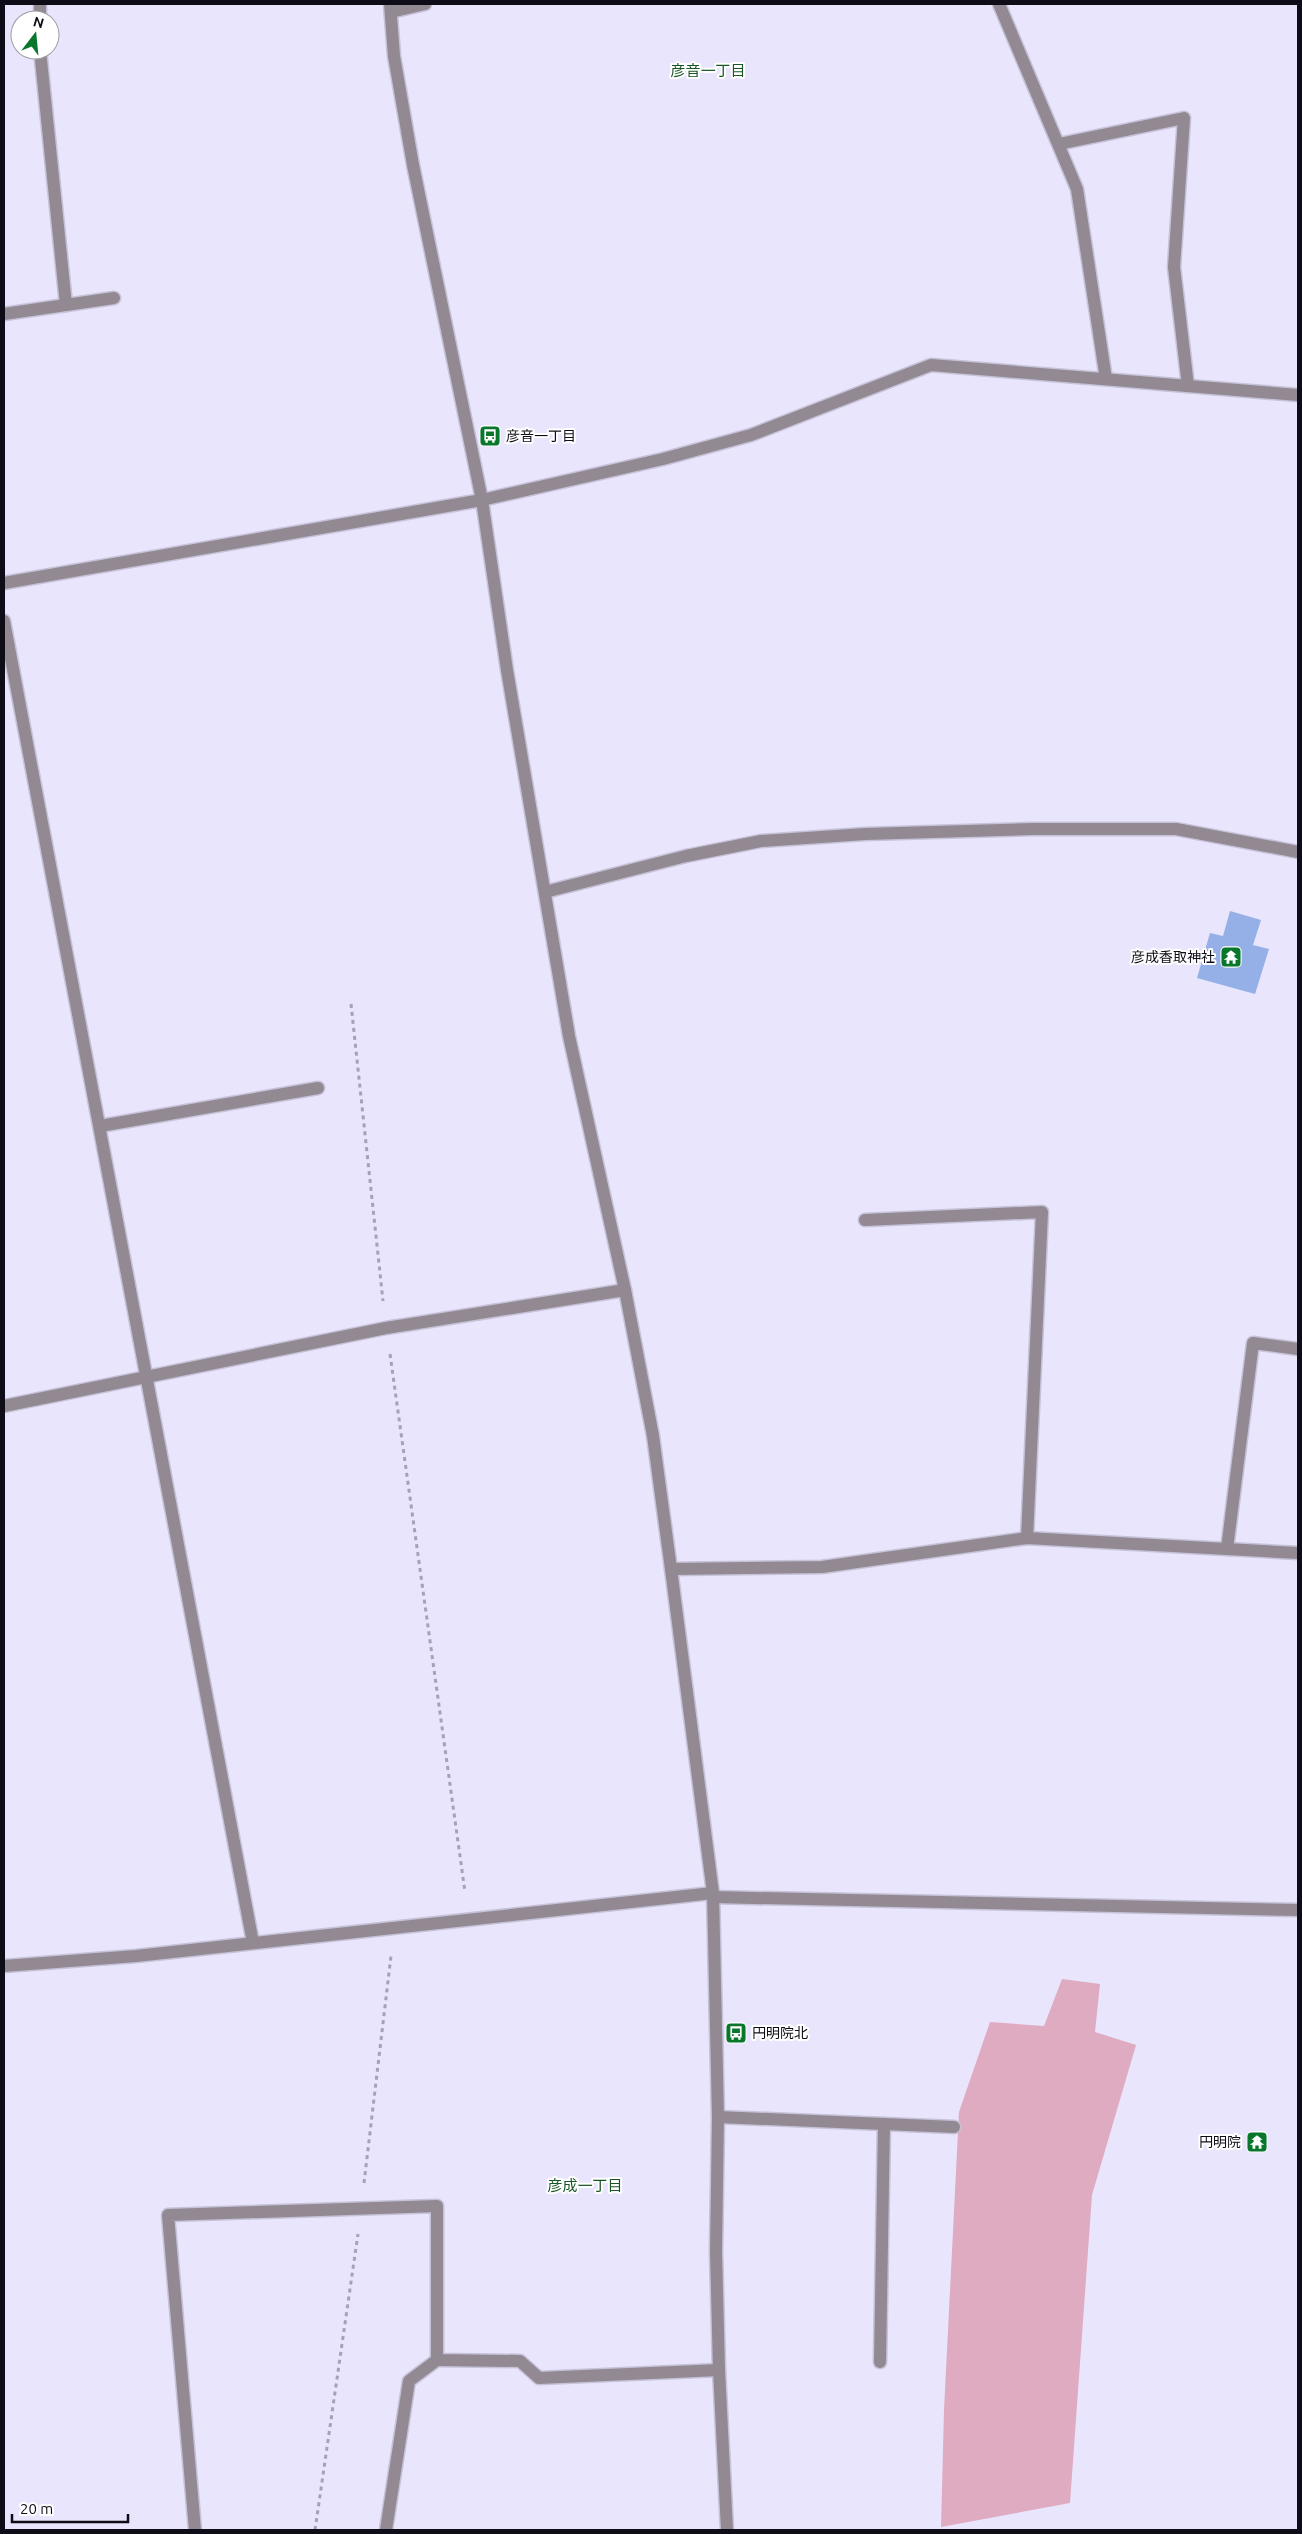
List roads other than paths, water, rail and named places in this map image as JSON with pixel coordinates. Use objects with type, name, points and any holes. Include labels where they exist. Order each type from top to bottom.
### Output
[{"type":"street","points":[[425,4],[390,8],[394,56],[413,164],[482,500],[507,670],[569,1036],[626,1290],[653,1436],[713,1895],[718,2117],[716,2251],[718,2370],[727,2530]]},
{"type":"street","points":[[999,4],[1078,188],[1106,379]]},
{"type":"street","points":[[41,60],[66,305]]},
{"type":"street","points":[[1058,144],[1184,118],[1174,267],[1188,386]]},
{"type":"street","points":[[4,314],[114,298]]},
{"type":"street","points":[[4,584],[482,500],[663,460],[750,435],[931,365],[1298,395]]},
{"type":"street","points":[[4,621],[252,1943]]},
{"type":"street","points":[[545,892],[686,856],[761,841],[865,834],[1033,829],[1176,829],[1298,852]]},
{"type":"street","points":[[100,1126],[318,1088]]},
{"type":"street","points":[[865,1220],[1042,1212],[1027,1538]]},
{"type":"street","points":[[4,1406],[386,1328],[626,1290]]},
{"type":"street","points":[[1227,1549],[1253,1343],[1298,1349]]},
{"type":"street","points":[[671,1568],[822,1567],[1027,1538],[1298,1553]]},
{"type":"street","points":[[4,1966],[136,1956],[468,1918],[713,1895],[1298,1910]]},
{"type":"street","points":[[718,2117],[954,2127]]},
{"type":"street","points":[[880,2362],[884,2124]]},
{"type":"street","points":[[195,2530],[168,2215],[437,2206],[437,2360]]},
{"type":"street","points":[[386,2530],[409,2381],[437,2360],[520,2361],[539,2378],[718,2370]]},
{"type":"place","name":"彦音一丁目","points":[[490,436]]},
{"type":"place","name":"彦成香取神社","points":[[1231,957]]},
{"type":"place","name":"円明院北","points":[[736,2033]]},
{"type":"place","name":"円明院","points":[[1257,2142]]},
{"type":"district","name":"彦音一丁目","points":[[708,70]]},
{"type":"district","name":"彦成一丁目","points":[[585,2185]]}]
